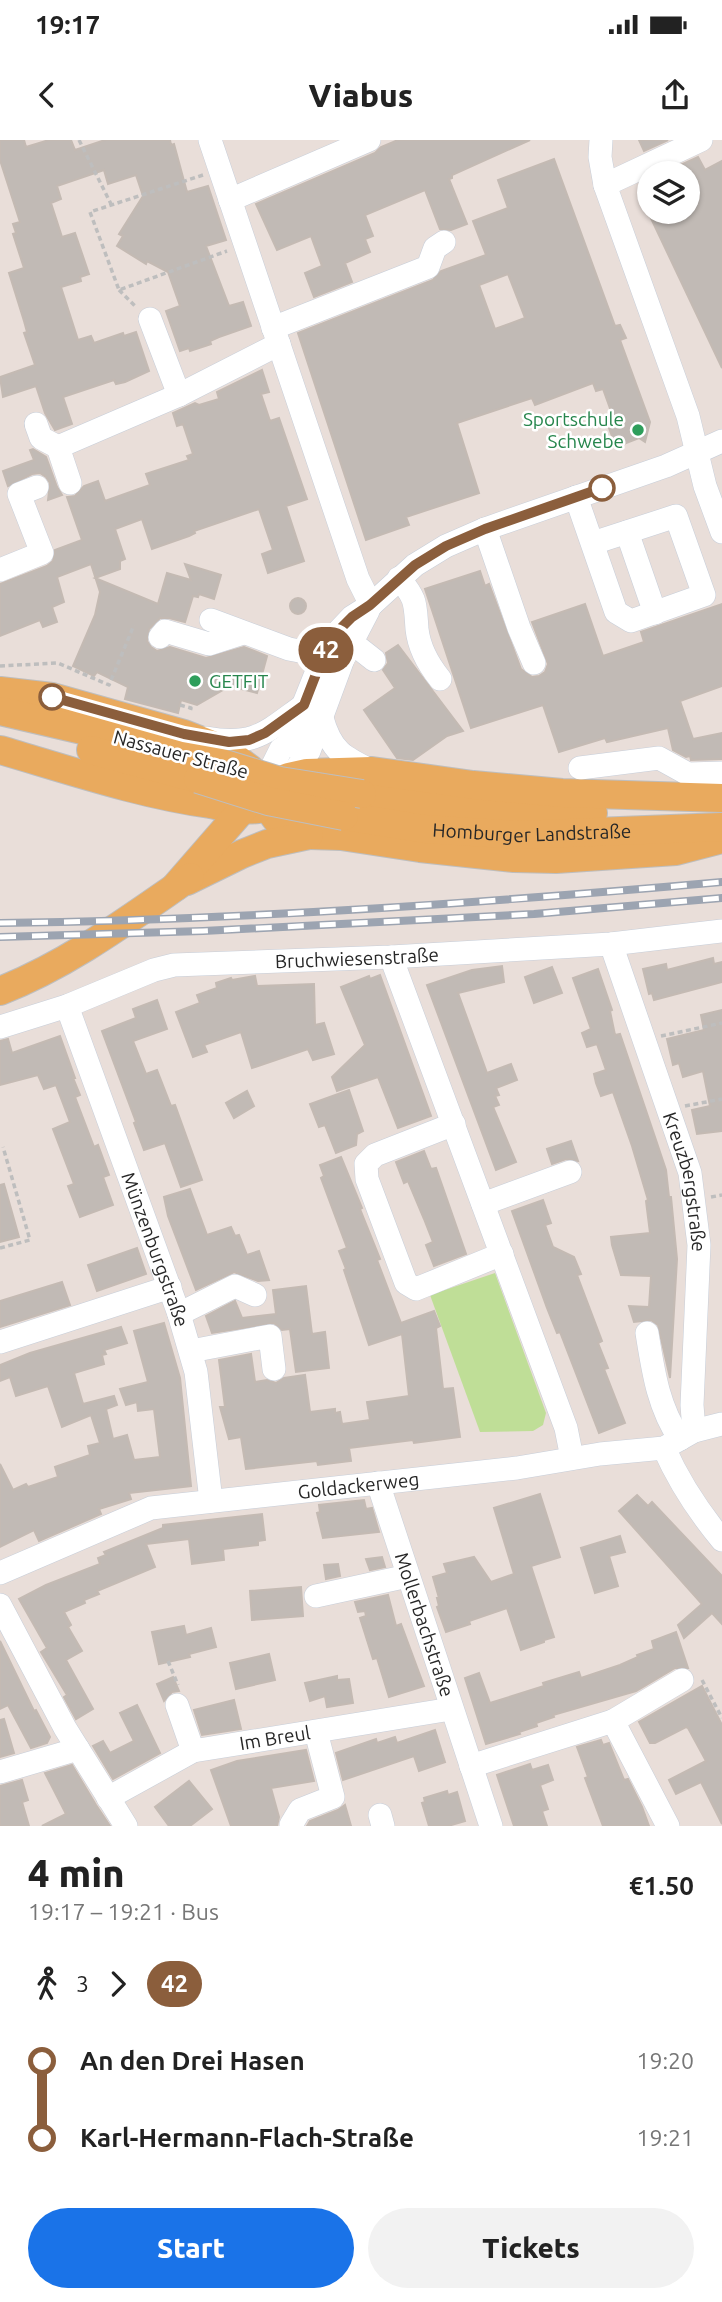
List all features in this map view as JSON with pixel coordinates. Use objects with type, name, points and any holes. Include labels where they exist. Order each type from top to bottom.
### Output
[{"type":"main road","points":[[0,691],[52,697],[184,734],[225,750],[250,769],[258,802],[255,824],[207,866],[95,942],[27,981],[0,991]]},
{"type":"main road","name":"Nassauer Straße","points":[[0,711],[268,801],[344,816]]},
{"type":"main road","name":"Nassauer Straße","points":[[0,729],[196,779],[367,782]]},
{"type":"main road","points":[[0,750],[196,779],[228,806],[258,802]]},
{"type":"main road","points":[[175,887],[205,851],[258,802],[289,777],[307,773],[367,782],[473,785],[562,793],[722,798]]},
{"type":"main road","points":[[196,779],[204,823],[205,851]]},
{"type":"main road","name":"Homburger Landstraße","points":[[367,782],[452,807],[561,814],[671,811],[722,806]]},
{"type":"main road","points":[[258,802],[279,823],[309,835]]},
{"type":"main road","name":"Homburger Landstraße","points":[[344,816],[425,828],[518,835],[722,827]]},
{"type":"main road","points":[[175,887],[267,844],[309,835],[341,836],[514,858],[556,859],[676,851],[722,839]]},
{"type":"street","points":[[210,140],[358,579],[370,605]]},
{"type":"street","points":[[230,200],[369,140]]},
{"type":"street","points":[[601,140],[600,157],[605,185],[688,416],[705,486],[722,532]]},
{"type":"street","points":[[605,185],[701,140]]},
{"type":"street","points":[[58,447],[179,395],[276,336],[428,267],[435,248],[444,242]]},
{"type":"street","points":[[150,319],[179,395]]},
{"type":"street","points":[[36,424],[41,438],[58,447],[70,483]]},
{"type":"street","points":[[289,777],[309,751],[313,712],[337,649],[370,605],[415,565],[446,546],[485,529],[722,442]]},
{"type":"street","points":[[0,570],[42,553],[19,494],[37,487]]},
{"type":"street","points":[[576,497],[616,612],[631,621],[705,595],[676,516],[593,543]]},
{"type":"street","points":[[485,529],[534,663]]},
{"type":"street","points":[[627,532],[655,613]]},
{"type":"street","points":[[399,579],[416,604],[417,628],[424,655],[440,679]]},
{"type":"street","points":[[211,620],[289,649]]},
{"type":"street","points":[[160,636],[165,631],[208,644],[243,633]]},
{"type":"street","points":[[218,652],[240,642],[251,642],[275,651],[360,649],[374,660]]},
{"type":"street","points":[[184,734],[229,742],[249,740],[313,712]]},
{"type":"street","points":[[313,712],[327,738],[367,782]]},
{"type":"street","points":[[258,802],[281,750],[313,712]]},
{"type":"street","points":[[580,768],[659,758],[688,774],[722,773]]},
{"type":"street","name":"Bruchwiesenstraße","points":[[0,1027],[67,1006],[154,970],[174,965],[391,957],[611,944],[722,931]]},
{"type":"street","name":"Kreuzbergstraße","points":[[611,944],[646,1039],[690,1173],[698,1223],[699,1266],[692,1405],[679,1439]]},
{"type":"street","points":[[391,957],[566,1428],[572,1458]]},
{"type":"street","name":"Münzenburgstraße","points":[[67,1006],[191,1351],[196,1372],[211,1501]]},
{"type":"street","points":[[454,1124],[375,1154],[366,1164],[367,1179],[406,1283],[416,1289],[502,1254]]},
{"type":"street","points":[[484,1204],[570,1172]]},
{"type":"street","points":[[179,1314],[235,1286],[254,1296]]},
{"type":"street","points":[[0,1342],[170,1287]]},
{"type":"street","points":[[647,1333],[653,1375],[668,1422],[679,1439],[678,1480],[722,1540]]},
{"type":"street","points":[[191,1351],[270,1336],[274,1369]]},
{"type":"street","name":"Goldackerweg","points":[[0,1573],[151,1508],[517,1468],[679,1439],[722,1424]]},
{"type":"street","name":"Mollerbachstraße","points":[[378,1483],[491,1826]]},
{"type":"street","points":[[316,1596],[408,1576]]},
{"type":"street","points":[[0,1605],[78,1749],[126,1826]]},
{"type":"street","points":[[471,1766],[613,1721],[677,1684]]},
{"type":"street","points":[[177,1705],[193,1751]]},
{"type":"street","name":"Im Breul","points":[[108,1798],[193,1751],[452,1709]]},
{"type":"street","points":[[613,1721],[668,1826]]},
{"type":"street","points":[[291,1825],[300,1810],[333,1797],[316,1732]]},
{"type":"street","points":[[0,1772],[78,1749]]},
{"type":"path","points":[[79,140],[111,205]]},
{"type":"path","points":[[220,170],[90,212],[119,290],[245,244]]},
{"type":"path","points":[[0,666],[58,663],[109,685],[134,625]]},
{"type":"path","points":[[646,1039],[722,1023]]},
{"type":"path","points":[[670,1110],[722,1099]]},
{"type":"path","points":[[0,1248],[30,1240],[3,1147]]},
{"type":"path","points":[[677,1684],[676,1693],[702,1680],[722,1718]]},
{"type":"green space","points":[[495,1273],[546,1413],[543,1425],[533,1431],[480,1432],[430,1295]]},
{"type":"building","points":[[0,140],[24,140],[26,147],[49,140],[71,140],[75,150],[105,140],[170,140],[171,145],[174,144],[187,192],[208,186],[226,240],[206,246],[229,306],[243,302],[251,326],[210,341],[211,344],[190,351],[189,348],[180,351],[166,311],[180,306],[168,272],[147,261],[146,264],[117,246],[123,236],[119,234],[143,196],[136,175],[108,184],[104,170],[57,186],[61,199],[51,203],[62,237],[75,233],[89,274],[80,277],[81,281],[61,287],[78,340],[91,336],[94,343],[123,333],[124,336],[136,332],[149,371],[125,382],[116,384],[114,380],[63,397],[72,424],[55,430],[45,413],[36,386],[3,397],[0,377],[35,365],[9,273],[24,268],[13,234],[16,233],[13,224],[20,222],[0,160]]},
{"type":"building","points":[[398,140],[530,140],[452,175],[449,179],[467,224],[451,230],[440,229],[425,190],[365,215],[373,236],[365,239],[370,252],[345,263],[352,282],[314,297],[305,273],[322,266],[311,236],[277,250],[256,204],[375,153],[381,147]]},
{"type":"building","points":[[639,140],[668,140],[644,151]]},
{"type":"building","points":[[698,157],[705,170],[722,161],[722,368],[654,224],[700,224],[700,161],[689,161]]},
{"type":"building","points":[[554,159],[615,326],[620,325],[626,338],[620,340],[650,422],[645,442],[639,438],[616,447],[609,428],[616,425],[603,389],[596,391],[593,383],[535,405],[532,398],[457,423],[479,493],[406,517],[409,525],[366,540],[298,333],[433,280],[441,271],[486,255],[473,221],[508,208],[498,180]],"holes":[[[508,274],[525,318],[495,329],[479,285]]]},
{"type":"building","points":[[262,370],[269,392],[261,394],[270,421],[279,418],[307,499],[286,506],[304,561],[268,573],[262,554],[273,550],[259,509],[194,531],[195,533],[189,536],[152,549],[142,519],[115,529],[125,559],[120,561],[120,569],[95,578],[91,564],[57,577],[64,602],[52,607],[57,622],[43,627],[40,620],[0,636],[0,584],[47,566],[53,561],[55,550],[82,540],[67,497],[75,496],[84,486],[98,481],[105,501],[150,485],[146,474],[189,460],[187,456],[193,454],[183,424],[177,426],[173,413],[195,403],[199,405],[219,399],[217,392]]},
{"type":"building","points":[[33,449],[46,457],[62,495],[48,500],[50,483],[40,473],[8,486],[3,471],[34,460],[30,450]]},
{"type":"building","points":[[185,564],[221,575],[214,599],[199,594],[198,597],[193,596],[185,622],[160,618],[149,629],[147,641],[157,651],[170,647],[206,658],[244,647],[267,656],[257,693],[230,686],[197,705],[181,700],[178,713],[125,699],[128,687],[97,672],[94,676],[73,666],[95,615],[100,592],[96,578],[158,604],[167,573],[191,580]]},
{"type":"building","points":[[480,571],[485,586],[489,584],[521,669],[532,677],[545,672],[548,664],[532,622],[585,604],[603,656],[644,642],[641,632],[722,604],[722,686],[680,701],[693,739],[722,733],[722,759],[691,760],[690,756],[686,757],[673,750],[668,728],[607,742],[605,738],[559,752],[543,705],[471,728],[425,589]]},
{"type":"building","points":[[298,598],[306,606],[298,614],[290,606]]},
{"type":"building","points":[[398,645],[463,731],[447,736],[413,760],[397,758],[364,710],[395,688],[383,670],[388,663],[386,653]]},
{"type":"building","points":[[713,958],[714,964],[722,962],[722,982],[654,1000],[652,993],[649,994],[643,969],[666,964],[667,970]]},
{"type":"building","points":[[502,966],[504,982],[458,993],[487,1073],[511,1064],[517,1080],[496,1088],[499,1095],[495,1096],[499,1105],[493,1107],[516,1162],[496,1170],[427,985],[472,970]]},
{"type":"building","points":[[552,967],[562,993],[534,1003],[525,977]]},
{"type":"building","points":[[598,969],[612,1010],[610,1011],[615,1035],[620,1034],[666,1170],[671,1197],[677,1259],[670,1378],[658,1325],[651,1320],[634,1322],[629,1306],[649,1307],[651,1276],[621,1275],[612,1245],[611,1237],[650,1233],[648,1200],[632,1146],[613,1092],[601,1096],[596,1083],[594,1074],[606,1070],[597,1044],[587,1047],[582,1033],[591,1029],[573,978]]},
{"type":"building","points":[[380,975],[431,1116],[398,1128],[378,1077],[337,1091],[332,1077],[365,1045],[341,987],[369,976],[370,979]]},
{"type":"building","points":[[255,976],[257,986],[314,984],[315,1025],[324,1023],[334,1054],[313,1060],[308,1049],[252,1068],[241,1032],[204,1045],[207,1052],[193,1057],[176,1012],[200,1003],[197,995],[217,988],[216,983],[231,978]]},
{"type":"building","points":[[157,1000],[167,1029],[133,1041],[146,1074],[157,1070],[171,1106],[175,1105],[202,1180],[181,1187],[165,1143],[144,1150],[102,1031],[136,1018],[133,1009]]},
{"type":"building","points":[[722,1010],[722,1131],[697,1134],[692,1110],[710,1106],[703,1071],[683,1077],[679,1063],[673,1065],[667,1039],[704,1030],[701,1015]]},
{"type":"building","points":[[60,1036],[80,1095],[75,1097],[94,1147],[98,1145],[109,1175],[103,1177],[113,1205],[80,1217],[68,1186],[74,1184],[53,1129],[70,1122],[56,1085],[44,1089],[38,1075],[0,1085],[0,1041],[8,1039],[12,1053]]},
{"type":"building","points":[[349,1090],[363,1131],[357,1134],[356,1145],[336,1153],[325,1125],[319,1127],[310,1104]]},
{"type":"building","points":[[247,1091],[254,1106],[234,1118],[226,1103]]},
{"type":"building","points":[[571,1141],[578,1161],[566,1159],[552,1164],[547,1149]]},
{"type":"building","points":[[424,1151],[431,1169],[436,1168],[466,1254],[434,1266],[426,1245],[433,1242],[408,1181],[404,1183],[396,1162]]},
{"type":"building","points":[[341,1157],[362,1208],[360,1209],[380,1259],[377,1260],[401,1323],[434,1311],[440,1326],[436,1328],[443,1389],[453,1388],[460,1437],[349,1448],[351,1461],[318,1465],[317,1461],[246,1469],[241,1437],[229,1439],[220,1407],[225,1407],[219,1360],[251,1354],[255,1382],[267,1380],[276,1383],[284,1378],[305,1375],[310,1412],[335,1409],[335,1413],[340,1412],[342,1424],[370,1420],[367,1402],[409,1396],[402,1334],[369,1345],[344,1270],[346,1269],[339,1251],[347,1248],[321,1178],[324,1176],[320,1165]]},
{"type":"building","points":[[4,1184],[19,1237],[0,1242],[0,1185]]},
{"type":"building","points":[[190,1189],[207,1235],[231,1227],[235,1236],[239,1235],[247,1255],[259,1251],[269,1280],[258,1281],[234,1272],[196,1290],[168,1216],[164,1197]]},
{"type":"building","points":[[543,1200],[551,1223],[545,1225],[553,1247],[574,1257],[581,1274],[577,1275],[602,1341],[598,1343],[608,1368],[604,1369],[625,1423],[599,1433],[560,1332],[557,1333],[547,1308],[512,1211]]},
{"type":"building","points":[[137,1248],[146,1274],[97,1291],[88,1265]]},
{"type":"building","points":[[62,1282],[70,1305],[0,1327],[0,1301]]},
{"type":"building","points":[[306,1286],[312,1334],[325,1332],[329,1368],[296,1372],[290,1329],[282,1330],[274,1323],[212,1333],[206,1316],[235,1301],[242,1318],[276,1314],[273,1290]]},
{"type":"building","points":[[164,1323],[180,1378],[191,1486],[129,1493],[131,1499],[99,1509],[101,1514],[39,1541],[34,1530],[0,1547],[0,1464],[13,1490],[26,1484],[28,1487],[58,1477],[55,1467],[90,1455],[88,1446],[100,1443],[91,1415],[62,1427],[48,1386],[16,1396],[10,1377],[0,1381],[0,1365],[30,1353],[121,1327],[127,1343],[104,1350],[104,1364],[74,1373],[83,1404],[114,1396],[117,1405],[106,1409],[113,1439],[127,1435],[134,1460],[160,1457],[154,1409],[138,1411],[137,1402],[126,1405],[120,1389],[148,1382],[134,1331]]},
{"type":"building","points":[[540,1494],[560,1557],[531,1566],[554,1637],[521,1650],[507,1608],[446,1632],[437,1607],[439,1598],[433,1577],[447,1573],[444,1564],[474,1557],[491,1582],[514,1574],[494,1508]]},
{"type":"building","points":[[637,1495],[648,1506],[652,1502],[722,1576],[722,1624],[712,1613],[684,1638],[678,1625],[702,1604],[619,1511]]},
{"type":"building","points":[[364,1500],[366,1509],[372,1508],[379,1532],[323,1538],[317,1513],[320,1512],[319,1505]]},
{"type":"building","points":[[262,1514],[265,1540],[258,1541],[258,1545],[223,1549],[224,1560],[192,1564],[189,1539],[146,1544],[155,1567],[97,1591],[99,1594],[84,1600],[85,1603],[64,1612],[71,1625],[68,1627],[82,1651],[66,1660],[93,1709],[76,1719],[64,1697],[67,1695],[41,1652],[47,1648],[19,1599],[46,1585],[100,1564],[98,1558],[106,1555],[104,1552],[163,1528],[163,1525]]},
{"type":"building","points":[[620,1536],[625,1552],[609,1556],[618,1586],[595,1593],[581,1548]]},
{"type":"building","points":[[382,1557],[385,1567],[370,1570],[366,1559]]},
{"type":"building","points":[[338,1564],[340,1576],[326,1579],[324,1565]]},
{"type":"building","points":[[301,1587],[303,1616],[252,1620],[250,1591]]},
{"type":"building","points":[[388,1595],[396,1626],[401,1624],[424,1686],[389,1697],[377,1658],[373,1659],[360,1618],[366,1616],[365,1611],[358,1612],[355,1602]]},
{"type":"building","points":[[184,1626],[186,1635],[211,1628],[216,1647],[189,1654],[190,1657],[159,1664],[152,1632]]},
{"type":"building","points":[[676,1632],[688,1668],[675,1668],[636,1691],[553,1715],[554,1717],[536,1723],[537,1726],[519,1732],[520,1734],[486,1744],[465,1678],[479,1673],[490,1703],[579,1672],[581,1678],[620,1665],[654,1649],[652,1641]]},
{"type":"building","points":[[0,1641],[34,1711],[36,1710],[50,1737],[47,1743],[31,1748],[8,1705],[0,1709]]},
{"type":"building","points":[[269,1654],[275,1680],[236,1689],[230,1663]]},
{"type":"building","points":[[337,1676],[337,1680],[349,1679],[353,1703],[327,1707],[325,1696],[310,1701],[305,1683]]},
{"type":"building","points":[[173,1677],[179,1691],[172,1692],[164,1701],[157,1684]]},
{"type":"building","points":[[702,1686],[722,1725],[722,1824],[701,1782],[676,1794],[669,1780],[706,1761],[688,1728],[650,1743],[639,1722]]},
{"type":"building","points":[[234,1700],[241,1729],[202,1735],[194,1710]]},
{"type":"building","points":[[137,1705],[160,1753],[113,1779],[93,1746],[103,1741],[110,1753],[134,1741],[120,1713]]},
{"type":"building","points":[[4,1719],[14,1753],[0,1757],[0,1720]]},
{"type":"building","points":[[435,1730],[445,1762],[419,1771],[414,1756],[343,1780],[336,1753],[376,1739],[377,1743],[395,1737],[397,1743]]},
{"type":"building","points":[[601,1740],[603,1745],[609,1743],[624,1780],[628,1779],[649,1826],[603,1826],[577,1747]]},
{"type":"building","points":[[306,1750],[314,1781],[271,1788],[279,1817],[277,1826],[231,1826],[211,1770],[237,1761]]},
{"type":"building","points":[[530,1764],[532,1770],[548,1765],[553,1780],[540,1785],[548,1809],[542,1811],[547,1826],[514,1826],[497,1775]]},
{"type":"building","points":[[72,1765],[110,1826],[42,1826],[66,1814],[45,1773]]},
{"type":"building","points":[[22,1780],[28,1800],[22,1802],[29,1826],[0,1826],[0,1786]]},
{"type":"building","points":[[189,1781],[212,1809],[190,1826],[169,1826],[155,1807]]},
{"type":"building","points":[[447,1791],[448,1795],[457,1792],[465,1821],[448,1826],[429,1826],[422,1803],[425,1802],[424,1798]]},
{"type":"building","points":[[345,1805],[351,1826],[307,1826],[310,1821]]},
{"type":"railway","points":[[0,923],[361,909],[722,882]]},
{"type":"railway","points":[[0,937],[203,931],[534,914],[722,898]]},
{"type":"bus line","name":"42","points":[[52,697],[184,734],[229,742],[249,740],[265,733],[304,705],[333,636],[415,565],[446,546],[485,529],[602,488]]},
{"type":"place","name":"Sportschule Schwebe","points":[[638,430]]},
{"type":"place","name":"GETFIT","points":[[195,681]]}]
